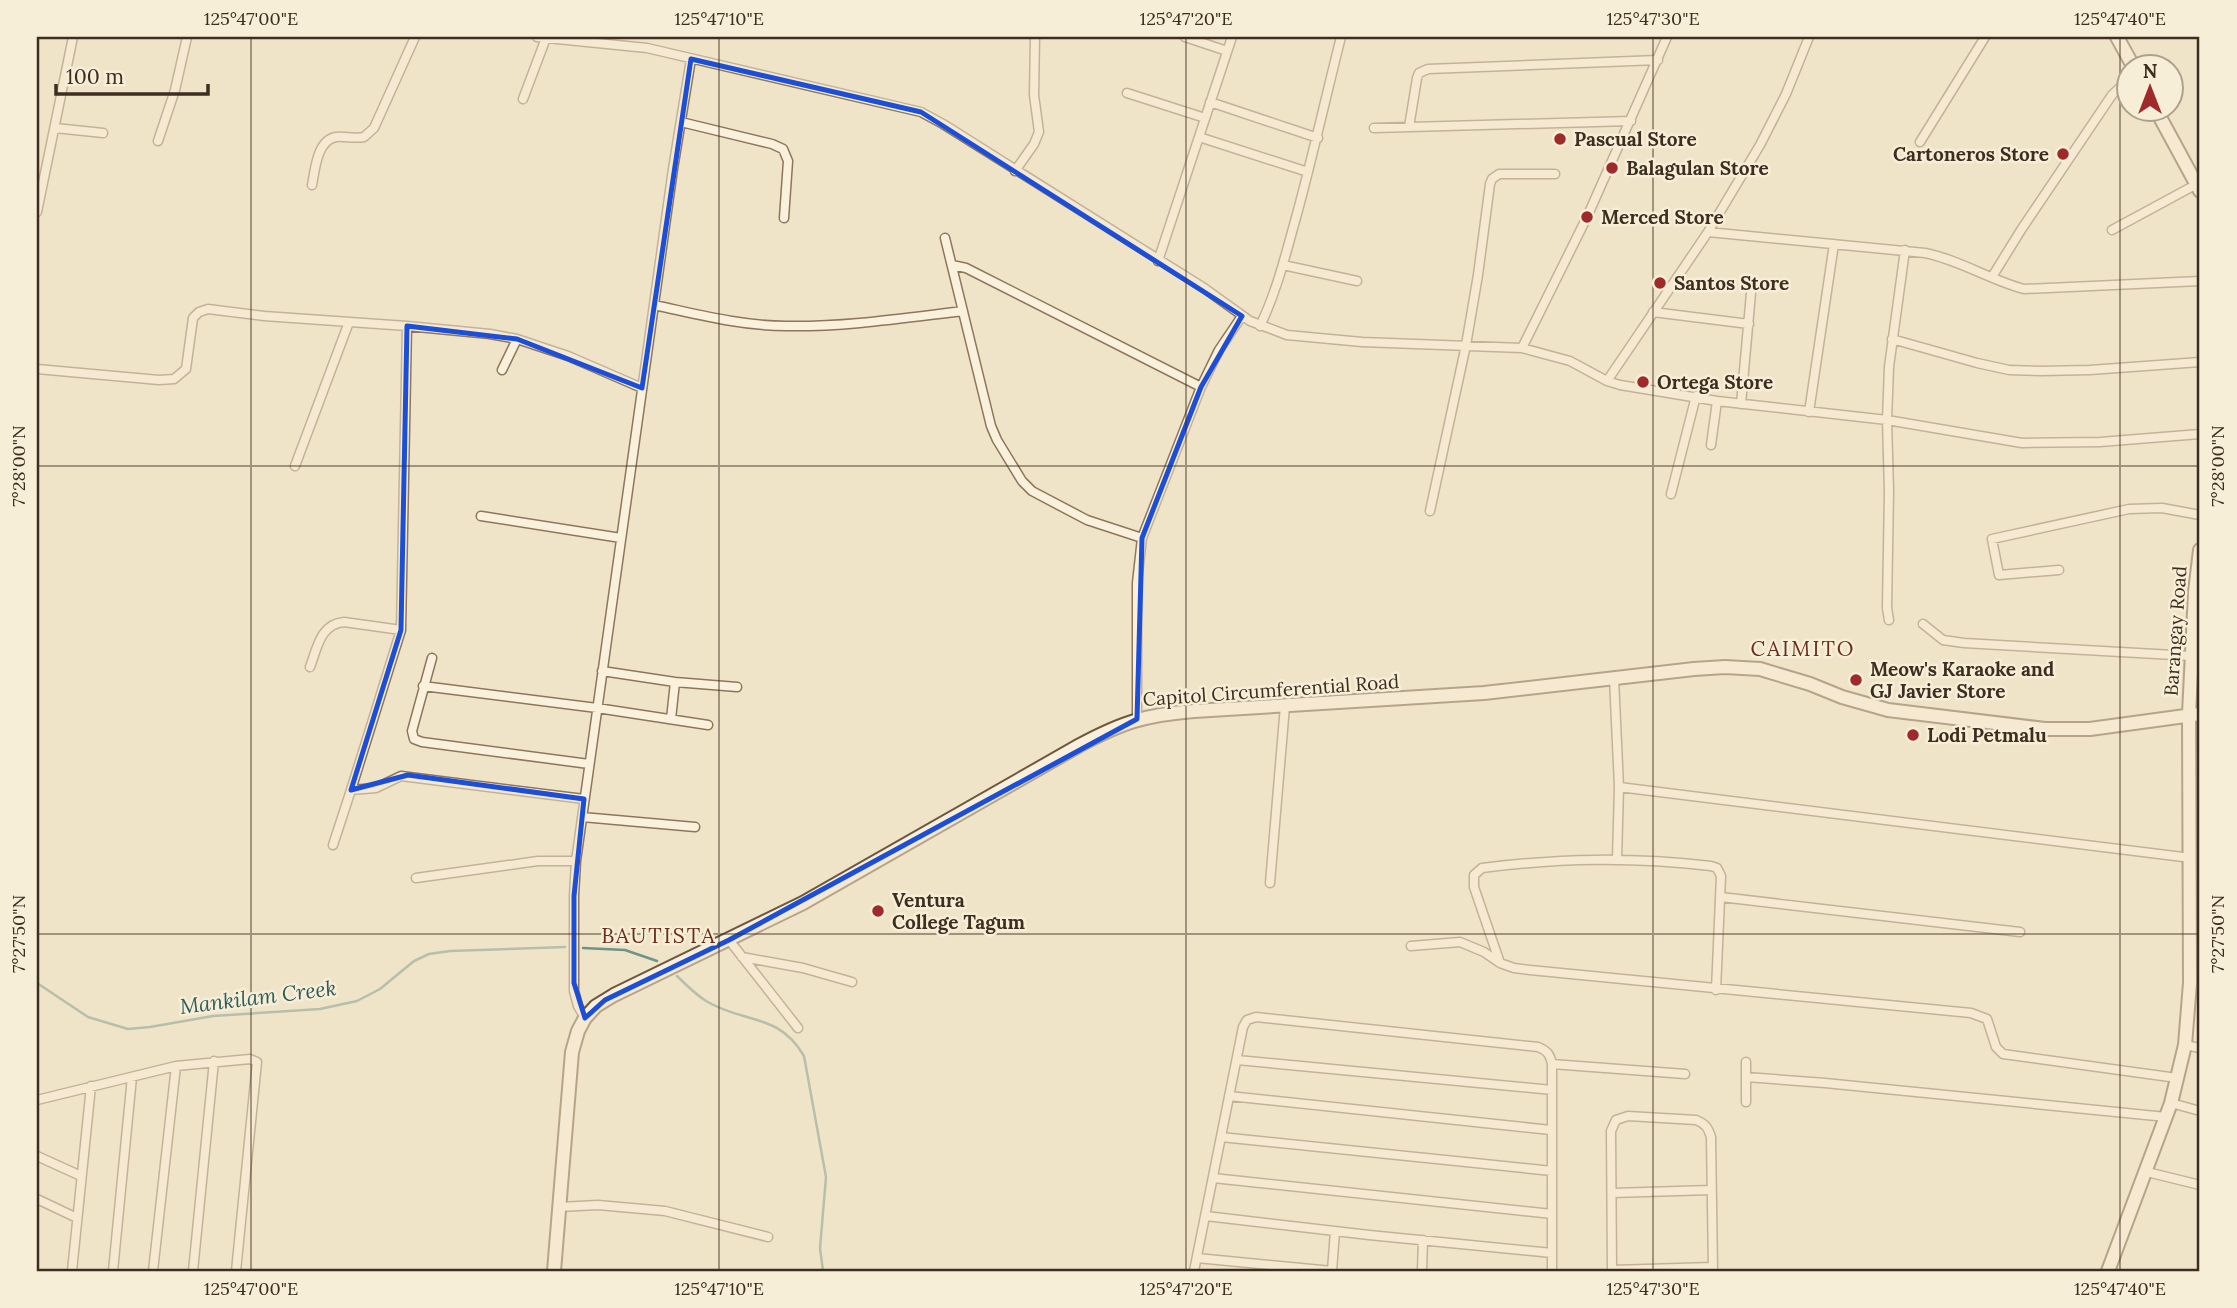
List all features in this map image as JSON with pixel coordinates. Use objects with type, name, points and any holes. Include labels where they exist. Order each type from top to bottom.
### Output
[{"type":"main road","points":[[2163,122],[2199,188]]},
{"type":"main road","name":"Barangay Road","points":[[2108,1271],[2171,1103],[2185,1045],[2195,983],[2196,911],[2191,858],[2195,837],[2195,714],[2191,656],[2200,550]]},
{"type":"main road","name":"Capitol Circumferential Road","points":[[554,1271],[570,1065],[575,1041],[586,1018],[605,1000],[729,940],[874,864],[1102,733],[1137,719],[1162,714],[1484,693],[1614,677],[1735,667],[1760,669],[1888,710],[2045,729],[2090,729],[2195,714]]},
{"type":"street","points":[[37,212],[74,37]]},
{"type":"street","points":[[158,141],[187,37]]},
{"type":"street","points":[[312,185],[321,149],[330,138],[364,137],[374,128],[415,37]]},
{"type":"street","points":[[523,99],[541,37],[647,48],[920,112],[1204,288],[1242,316],[1260,326],[1299,337],[1522,348],[1570,361],[1607,381],[1633,387],[1717,401],[1887,421],[2022,443],[2100,442],[2200,434]]},
{"type":"street","points":[[1015,171],[1039,132],[1034,95],[1035,37]]},
{"type":"street","points":[[1185,37],[1227,51]]},
{"type":"street","points":[[1158,261],[1232,37]]},
{"type":"street","points":[[1260,326],[1283,265],[1318,138],[1340,37]]},
{"type":"street","points":[[1522,348],[1631,121],[1667,37]]},
{"type":"street","points":[[1607,381],[1708,232],[1769,130],[1809,37]]},
{"type":"street","points":[[1920,142],[1985,37]]},
{"type":"street","points":[[586,1018],[578,1006],[574,991],[576,861],[691,59]]},
{"type":"street","points":[[1409,127],[1419,73],[1428,69],[1658,60]]},
{"type":"street","points":[[1127,93],[1205,118]]},
{"type":"street","points":[[1992,277],[2114,93]]},
{"type":"street","points":[[1210,102],[1318,138]]},
{"type":"street","points":[[1374,128],[1631,121]]},
{"type":"street","points":[[681,122],[783,149],[788,161],[784,218]]},
{"type":"street","points":[[55,128],[103,133]]},
{"type":"street","points":[[1199,137],[1308,172]]},
{"type":"street","points":[[1430,512],[1466,345],[1492,179],[1506,174],[1555,174]]},
{"type":"street","points":[[2112,230],[2199,188]]},
{"type":"street","points":[[1708,232],[1905,250],[1945,257],[2024,289],[2200,281]]},
{"type":"street","points":[[945,239],[991,426],[1023,481],[1032,491],[1087,520],[1142,538]]},
{"type":"street","points":[[1809,412],[1834,244]]},
{"type":"street","points":[[1889,620],[1887,421],[1892,339],[1905,250]]},
{"type":"street","points":[[952,265],[973,272],[1201,387]]},
{"type":"street","points":[[1283,265],[1357,281]]},
{"type":"street","points":[[1741,404],[1751,293]]},
{"type":"street","points":[[654,304],[752,324],[786,326],[862,323],[963,311]]},
{"type":"street","points":[[37,369],[174,379],[186,369],[193,318],[208,309],[478,332],[517,340],[568,356],[642,388]]},
{"type":"street","points":[[1653,312],[1749,324]]},
{"type":"street","points":[[1137,719],[1137,583],[1142,538],[1201,387],[1219,349],[1242,316]]},
{"type":"street","points":[[295,466],[349,322]]},
{"type":"street","points":[[333,845],[401,630],[407,326]]},
{"type":"street","points":[[1892,339],[2009,370],[2090,370],[2200,362]]},
{"type":"street","points":[[502,370],[517,340]]},
{"type":"street","points":[[1671,494],[1696,396]]},
{"type":"street","points":[[1711,445],[1717,401]]},
{"type":"street","points":[[2059,570],[2000,575],[1992,539],[2138,508],[2162,508],[2200,515]]},
{"type":"street","points":[[481,516],[621,538]]},
{"type":"street","points":[[310,667],[323,633],[335,623],[401,630]]},
{"type":"street","points":[[1923,624],[1943,640],[1964,643],[2191,656]]},
{"type":"street","points":[[432,658],[412,731],[417,741],[589,764]]},
{"type":"street","points":[[602,671],[676,682],[737,687]]},
{"type":"street","points":[[1614,677],[1619,787],[1617,859]]},
{"type":"street","points":[[671,719],[676,682]]},
{"type":"street","points":[[424,686],[708,725]]},
{"type":"street","points":[[1270,883],[1285,706]]},
{"type":"street","points":[[351,790],[376,788],[408,775],[584,799]]},
{"type":"street","points":[[1619,787],[2191,858]]},
{"type":"street","points":[[582,817],[695,827]]},
{"type":"street","points":[[1500,963],[1474,887],[1477,871],[1491,867],[1567,859],[1617,859],[1717,868],[1721,876],[1721,897],[1716,990]]},
{"type":"street","points":[[416,878],[538,861],[576,861]]},
{"type":"street","points":[[1721,897],[2020,932]]},
{"type":"street","points":[[729,940],[798,1028]]},
{"type":"street","points":[[1410,946],[1460,942],[1514,968],[1971,1013],[1987,1019],[1996,1047],[2003,1054],[2177,1079]]},
{"type":"street","points":[[742,957],[803,968],[852,982]]},
{"type":"street","points":[[1194,1271],[1244,1024],[1256,1017],[1546,1050],[1552,1065],[1552,1271]]},
{"type":"street","points":[[2185,1045],[2200,1048]]},
{"type":"street","points":[[37,1100],[176,1066],[250,1059],[257,1062],[236,1271]]},
{"type":"street","points":[[1237,1060],[1552,1090]]},
{"type":"street","points":[[193,1271],[214,1061]]},
{"type":"street","points":[[1746,1062],[1746,1102]]},
{"type":"street","points":[[1552,1065],[1685,1074]]},
{"type":"street","points":[[153,1271],[176,1066]]},
{"type":"street","points":[[113,1271],[132,1077]]},
{"type":"street","points":[[1746,1077],[2166,1117]]},
{"type":"street","points":[[72,1271],[91,1086]]},
{"type":"street","points":[[1229,1096],[1551,1129]]},
{"type":"street","points":[[2171,1103],[2200,1111]]},
{"type":"street","points":[[1628,1116],[1696,1120],[1704,1123],[1711,1137],[1713,1269],[1612,1271],[1612,1193],[1611,1131],[1616,1120],[1628,1116]]},
{"type":"street","points":[[1221,1138],[1552,1171]]},
{"type":"street","points":[[37,1156],[81,1176]]},
{"type":"street","points":[[2147,1172],[2200,1185]]},
{"type":"street","points":[[1213,1178],[1552,1214]]},
{"type":"street","points":[[1612,1193],[1711,1190]]},
{"type":"street","points":[[37,1199],[78,1218]]},
{"type":"street","points":[[559,1207],[598,1205],[665,1211],[768,1237]]},
{"type":"street","points":[[1206,1216],[1552,1253]]},
{"type":"street","points":[[1197,1258],[1332,1271],[1335,1231]]},
{"type":"street","points":[[1422,1271],[1423,1240]]},
{"type":"highlighted area","points":[[691,59],[921,112],[1242,316],[1201,387],[1142,538],[1137,719],[729,940],[605,1000],[585,1018],[574,983],[574,896],[584,799],[408,775],[351,790],[401,630],[407,326],[517,339],[642,388]]},
{"type":"waterway","name":"Mankilam Creek","points":[[37,983],[88,1017],[128,1029],[213,1016],[320,1009],[357,1001],[380,989],[414,961],[429,954],[565,947]]},
{"type":"waterway","name":"Mankilam Creek","points":[[583,948],[625,950],[657,961]]},
{"type":"waterway","name":"Mankilam Creek","points":[[677,976],[706,1001],[772,1025],[794,1042],[804,1056],[826,1177],[820,1248],[823,1271]]},
{"type":"place","name":"Pascual Store","points":[[1560,139]]},
{"type":"place","name":"Cartoneros Store","points":[[2063,154]]},
{"type":"place","name":"Balagulan Store","points":[[1612,168]]},
{"type":"place","name":"Merced Store","points":[[1587,217]]},
{"type":"place","name":"Santos Store","points":[[1660,283]]},
{"type":"place","name":"Ortega Store","points":[[1643,382]]},
{"type":"place","name":"Meow's Karaoke and GJ Javier Store","points":[[1856,680]]},
{"type":"place","name":"Lodi Petmalu","points":[[1913,735]]},
{"type":"place","name":"Ventura College Tagum","points":[[878,911]]},
{"type":"district","name":"CAIMITO","points":[[1803,648]]},
{"type":"district","name":"BAUTISTA","points":[[659,935]]}]
